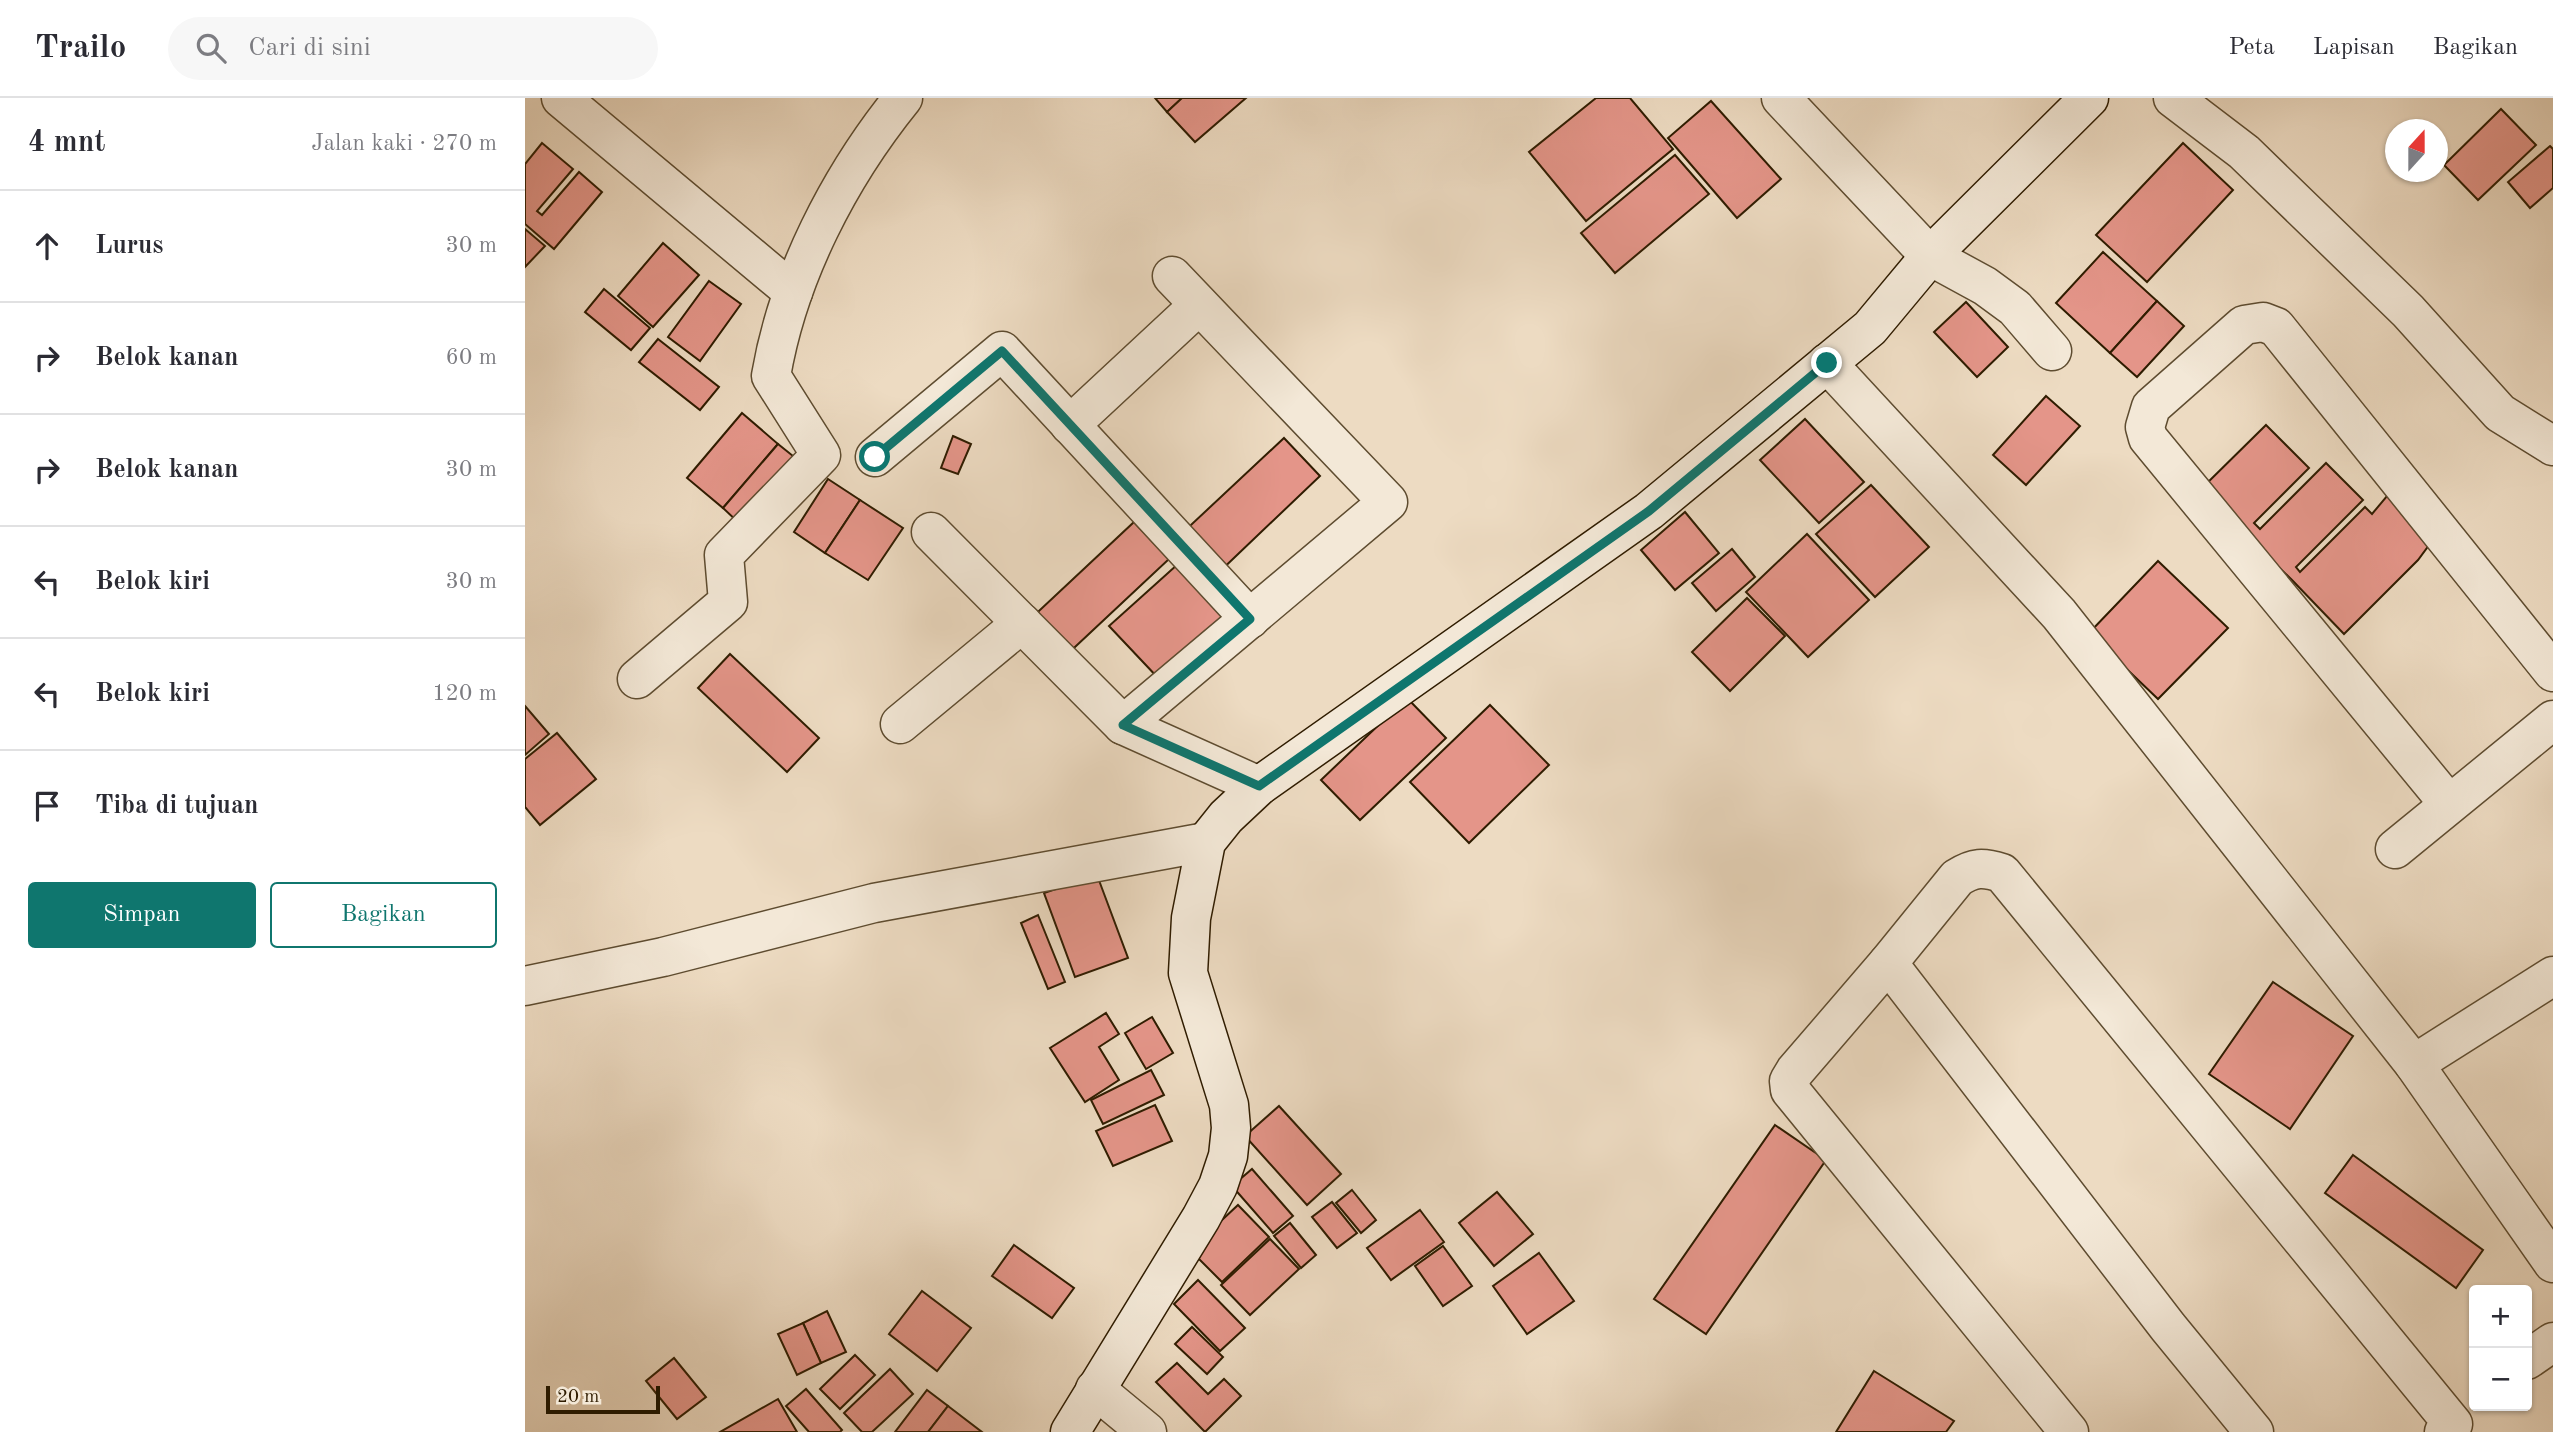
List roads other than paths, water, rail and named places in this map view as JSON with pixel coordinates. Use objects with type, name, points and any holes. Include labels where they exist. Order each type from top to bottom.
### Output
[{"type":"street","points":[[561,98],[793,292]]},
{"type":"street","points":[[637,679],[728,602],[724,555],[821,455],[771,376],[779,332],[806,258],[866,143],[903,98]]},
{"type":"street","points":[[1781,98],[1930,256],[1986,286],[2015,308],[2052,351]]},
{"type":"street","points":[[1070,1432],[1201,1218],[1218,1186],[1228,1156],[1231,1128],[1229,1105],[1188,973],[1191,918],[1206,842],[1226,817],[1259,786],[1649,511],[1870,328],[1930,256],[2089,98]]},
{"type":"street","points":[[2173,98],[2244,152],[2408,311],[2500,413],[2553,446]]},
{"type":"street","points":[[1123,725],[1388,502],[1172,276]]},
{"type":"street","points":[[1070,425],[1199,305]]},
{"type":"street","points":[[2449,804],[2148,438],[2145,427],[2151,407],[2244,325],[2263,323],[2276,327],[2553,672]]},
{"type":"street","points":[[875,457],[1002,351],[1250,619]]},
{"type":"street","points":[[1827,363],[2059,614],[2414,1064],[2553,1263]]},
{"type":"street","points":[[931,532],[1123,725],[1259,786]]},
{"type":"street","points":[[900,724],[1022,623]]},
{"type":"street","points":[[2395,849],[2553,720]]},
{"type":"street","points":[[525,986],[663,957],[874,903],[1206,842]]},
{"type":"street","points":[[2069,1432],[1790,1090],[1789,1081],[1795,1071],[1957,878],[1972,869],[1984,868],[2002,873],[2458,1423]]},
{"type":"street","points":[[1888,963],[2168,1327],[2254,1432]]},
{"type":"street","points":[[2414,1064],[2553,976]]},
{"type":"street","points":[[2532,1357],[2553,1342]]},
{"type":"street","points":[[1095,1389],[1147,1432]]}]
